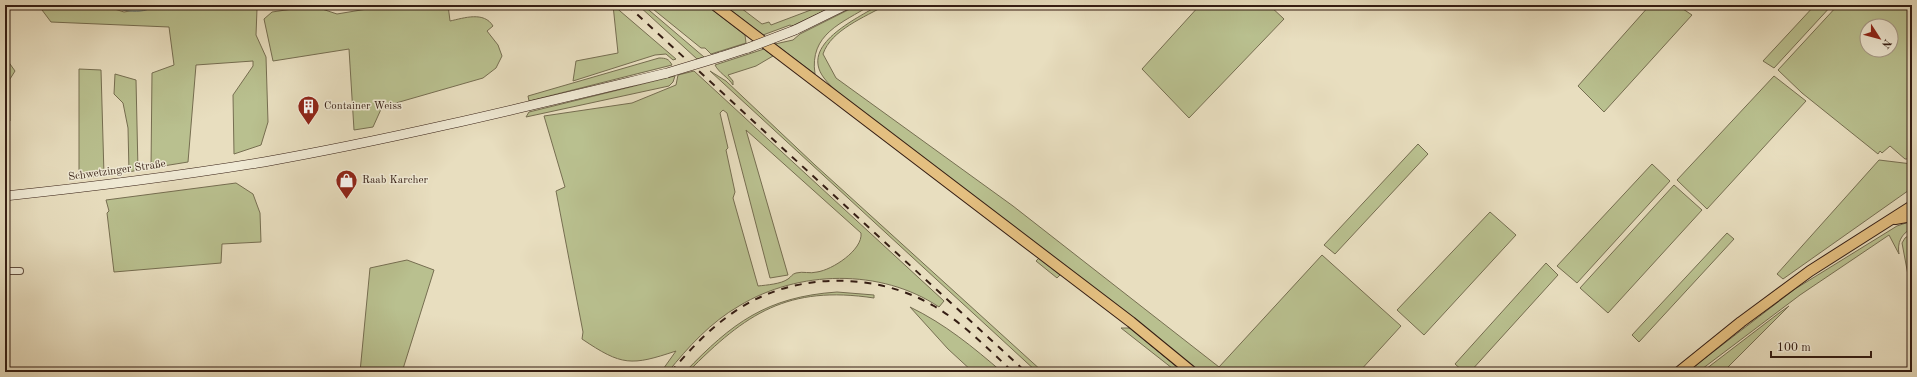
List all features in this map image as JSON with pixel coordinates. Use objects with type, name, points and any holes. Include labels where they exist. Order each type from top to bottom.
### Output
[{"type":"main road","points":[[715,5],[1124,317],[1192,372]]},
{"type":"main road","name":"Schwetzinger Straße","points":[[5,196],[70,189],[264,162],[396,136],[503,112],[667,72],[720,57],[795,30],[846,5]]},
{"type":"main road","points":[[1678,372],[1776,295],[1810,271],[1912,206]]},
{"type":"main road","points":[[1889,220],[1912,216]]},
{"type":"street","points":[[5,271],[20,270]]},
{"type":"green space","points":[[41,5],[102,5],[124,12],[153,7],[155,5],[262,5],[257,9],[256,35],[266,57],[268,122],[261,145],[234,154],[233,95],[253,66],[253,61],[196,65],[188,162],[151,168],[152,73],[174,65],[169,27],[51,22],[42,10]]},
{"type":"green space","points":[[379,5],[448,5],[450,21],[467,17],[484,18],[493,26],[487,31],[498,45],[502,56],[496,68],[483,78],[382,107],[373,127],[354,130],[349,49],[273,61],[264,19],[272,12],[313,6],[337,14],[367,9]]},
{"type":"green space","points":[[613,5],[676,59],[673,60],[666,54],[655,55],[573,81],[576,61],[618,53]]},
{"type":"green space","points":[[638,5],[643,5],[704,57],[697,59]]},
{"type":"green space","points":[[648,5],[706,5],[745,35],[746,43],[711,54],[705,48],[701,48]]},
{"type":"green space","points":[[724,5],[737,5],[762,24],[769,22],[771,25],[824,5],[836,5],[792,26],[790,25],[763,35]]},
{"type":"green space","points":[[858,5],[871,5],[839,24],[822,39],[814,60],[815,74],[775,44],[793,40],[800,34]]},
{"type":"green space","points":[[879,5],[886,5],[859,19],[841,31],[827,45],[823,54],[836,78],[1013,206],[1219,367],[1322,255],[1401,326],[1359,372],[1200,372],[1089,284],[856,107],[835,90],[824,78],[818,66],[819,55],[824,44],[845,26]]},
{"type":"green space","points":[[1200,5],[1269,5],[1284,19],[1189,118],[1142,69]]},
{"type":"green space","points":[[1650,5],[1677,5],[1692,15],[1604,112],[1578,86]]},
{"type":"green space","points":[[1815,5],[1832,5],[1774,68],[1763,61]]},
{"type":"green space","points":[[1838,5],[1912,5],[1912,159],[1905,159],[1890,146],[1882,153],[1880,151],[1878,154],[1802,93],[1778,70]]},
{"type":"green space","points":[[764,49],[773,56],[756,66],[728,75],[733,81],[733,85],[715,65]]},
{"type":"green space","points":[[5,57],[15,71],[10,79],[10,121],[5,121]]},
{"type":"green space","points":[[659,58],[667,59],[672,65],[529,101],[528,96]]},
{"type":"green space","points":[[79,69],[101,70],[104,175],[79,179]]},
{"type":"green space","points":[[694,71],[944,301],[939,307],[916,294],[892,285],[866,280],[839,278],[813,280],[787,285],[762,294],[729,312],[692,344],[668,372],[661,372],[676,351],[648,359],[627,361],[617,359],[582,339],[583,332],[556,191],[565,187],[544,116],[632,103],[676,85],[678,75]],"holes":[[[723,110],[727,113],[770,278],[788,275],[746,130],[861,233],[857,246],[845,258],[830,267],[814,273],[796,273],[782,282],[758,286],[733,198],[735,192],[726,150],[728,148],[720,113]]]},
{"type":"green space","points":[[710,71],[726,81],[815,165],[1043,372],[1037,372]]},
{"type":"green space","points":[[115,74],[136,80],[138,170],[129,172],[128,128],[123,103],[114,94]]},
{"type":"green space","points":[[675,76],[673,82],[669,86],[526,117],[529,112]]},
{"type":"green space","points":[[1774,76],[1806,101],[1707,209],[1677,180]]},
{"type":"green space","points":[[1418,144],[1428,154],[1335,254],[1324,245]]},
{"type":"green space","points":[[1879,160],[1912,164],[1912,188],[1783,279],[1777,274]]},
{"type":"green space","points":[[1652,164],[1670,181],[1577,283],[1557,266]]},
{"type":"green space","points":[[236,183],[253,194],[260,213],[261,242],[222,244],[221,263],[114,272],[107,213],[109,211],[106,200]]},
{"type":"green space","points":[[1674,185],[1702,210],[1608,313],[1580,288]]},
{"type":"green space","points":[[1490,212],[1516,235],[1424,335],[1397,310]]},
{"type":"green space","points":[[1912,221],[1912,228],[1905,233],[1899,243],[1899,254],[1889,235],[1800,295],[1698,372],[1687,372],[1795,289],[1897,226]]},
{"type":"green space","points":[[1727,233],[1734,239],[1639,342],[1632,335]]},
{"type":"green space","points":[[1912,233],[1912,275],[1908,275],[1902,243],[1905,238]]},
{"type":"green space","points":[[1039,258],[1060,275],[1057,278],[1036,261]]},
{"type":"green space","points":[[407,260],[434,270],[402,372],[360,372],[370,268]]},
{"type":"green space","points":[[1546,263],[1558,275],[1470,372],[1464,372],[1455,364]]},
{"type":"green space","points":[[837,292],[874,295],[874,298],[844,295],[817,296],[793,300],[770,308],[750,319],[729,334],[688,372],[685,372],[735,326],[752,316],[770,307],[790,300],[812,295]]},
{"type":"green space","points":[[1789,306],[1723,372],[1702,372],[1779,313]]},
{"type":"green space","points":[[910,307],[958,336],[1002,372],[973,372],[948,349]]},
{"type":"green space","points":[[1121,328],[1130,328],[1183,372],[1177,372]]},
{"type":"water","points":[[102,5],[155,5],[150,9],[143,11],[129,11]]},
{"type":"railway","points":[[627,5],[1026,372]]},
{"type":"railway","points":[[671,372],[703,337],[740,308],[762,296],[786,288],[811,283],[837,281],[862,282],[887,287],[911,295],[934,306],[965,328],[1013,372]]},
{"type":"place","name":"Container Weiss","points":[[309,126]]},
{"type":"place","name":"Raab Karcher","points":[[347,200]]}]
